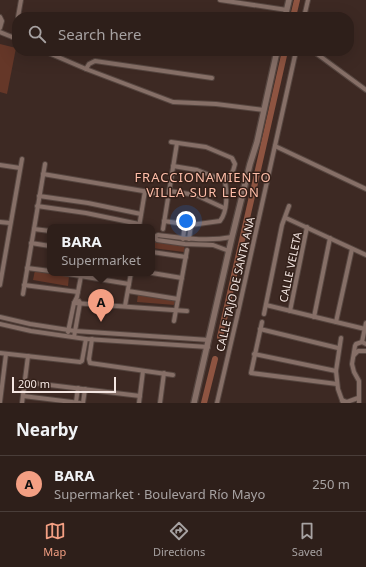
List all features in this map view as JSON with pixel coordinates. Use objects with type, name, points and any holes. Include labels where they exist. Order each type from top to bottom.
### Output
[{"type":"main road","points":[[287,10],[289,0]]},
{"type":"main road","points":[[194,403],[276,56]]},
{"type":"street","points":[[19,12],[22,0]]},
{"type":"street","points":[[220,0],[287,10]]},
{"type":"street","points":[[305,12],[308,0]]},
{"type":"street","points":[[0,17],[2,21],[0,28]]},
{"type":"street","points":[[0,32],[12,37]]},
{"type":"street","points":[[55,56],[86,70],[173,102],[216,104],[264,110]]},
{"type":"street","name":"CALLE TAJO DE SANTA ANA","points":[[217,403],[295,56]]},
{"type":"street","points":[[319,56],[366,90]]},
{"type":"street","points":[[86,70],[89,64],[95,61],[212,78]]},
{"type":"street","points":[[171,142],[212,149],[234,160],[234,169],[224,181]]},
{"type":"street","points":[[163,229],[177,143]]},
{"type":"street","points":[[275,146],[366,189]]},
{"type":"street","points":[[0,285],[0,278],[22,159]]},
{"type":"street","points":[[23,294],[45,164]]},
{"type":"street","points":[[0,165],[20,168]]},
{"type":"street","points":[[173,166],[197,170],[224,181]]},
{"type":"street","points":[[43,174],[155,193]]},
{"type":"street","points":[[164,221],[191,225],[220,221],[227,194],[224,181]]},
{"type":"street","points":[[169,190],[196,195],[224,208]]},
{"type":"street","points":[[139,224],[145,191]]},
{"type":"street","points":[[39,196],[94,204],[141,214]]},
{"type":"street","points":[[86,213],[88,203]]},
{"type":"street","points":[[92,214],[94,204]]},
{"type":"street","points":[[37,206],[92,214],[135,224]]},
{"type":"street","points":[[264,314],[282,225],[286,218],[289,206]]},
{"type":"street","points":[[286,218],[366,255]]},
{"type":"street","points":[[0,222],[10,223]]},
{"type":"street","points":[[183,238],[185,224]]},
{"type":"street","points":[[189,239],[191,225]]},
{"type":"street","name":"CALLE VELETA","points":[[290,311],[307,227]]},
{"type":"street","points":[[34,229],[47,231]]},
{"type":"street","points":[[229,251],[213,245],[185,244],[157,240],[155,237],[158,235],[212,240],[232,237]]},
{"type":"street","points":[[314,317],[330,238]]},
{"type":"street","points":[[212,240],[213,245]]},
{"type":"street","points":[[31,243],[47,246]]},
{"type":"street","points":[[336,322],[352,249]]},
{"type":"street","points":[[174,321],[187,250]]},
{"type":"street","points":[[155,252],[186,257]]},
{"type":"street","points":[[27,268],[47,271]]},
{"type":"street","points":[[155,274],[182,278]]},
{"type":"street","points":[[67,336],[81,276],[129,284]]},
{"type":"street","points":[[125,306],[130,276]]},
{"type":"street","points":[[24,285],[78,292]]},
{"type":"street","points":[[128,291],[178,299]]},
{"type":"street","points":[[74,337],[80,303],[77,297]]},
{"type":"street","points":[[74,303],[187,311]]},
{"type":"street","points":[[266,305],[365,329]]},
{"type":"street","points":[[0,317],[30,324],[75,331],[209,340]]},
{"type":"street","points":[[262,322],[251,373],[337,384]]},
{"type":"street","points":[[341,338],[338,348],[336,371],[337,384],[342,401],[359,401],[359,381],[352,367],[355,346],[364,343],[366,323]]},
{"type":"street","points":[[0,324],[86,339],[208,347]]},
{"type":"street","points":[[260,329],[338,348]]},
{"type":"street","points":[[0,353],[80,362],[82,361],[86,339]]},
{"type":"street","points":[[92,339],[89,359],[90,363],[173,375]]},
{"type":"street","points":[[353,356],[358,351],[366,351]]},
{"type":"street","points":[[0,402],[6,354]]},
{"type":"street","points":[[254,354],[336,371]]},
{"type":"street","points":[[22,403],[28,356]]},
{"type":"street","points":[[139,403],[143,371]]},
{"type":"street","points":[[160,403],[164,373]]},
{"type":"street","points":[[25,382],[140,396]]},
{"type":"street","points":[[76,402],[78,388]]},
{"type":"street","points":[[83,403],[85,389]]},
{"type":"street","points":[[23,396],[80,403]]},
{"type":"shaded area","points":[[0,44],[12,47],[12,56],[14,56],[7,94],[0,92]]},
{"type":"shaded area","points":[[155,240],[185,245],[184,252],[155,248]]},
{"type":"shaded area","points":[[35,270],[47,272],[47,276],[69,276],[68,286],[33,280]]},
{"type":"shaded area","points":[[138,294],[175,300],[175,305],[137,302]]},
{"type":"waterway","points":[[294,12],[297,0]]},
{"type":"waterway","points":[[220,337],[284,56]]},
{"type":"waterway","points":[[204,403],[215,359]]},
{"type":"place","name":"BARA","points":[[101,322]]},
{"type":"district","name":"FRACCIONAMIENTO VILLA SUR LEON","points":[[203,184]]}]
